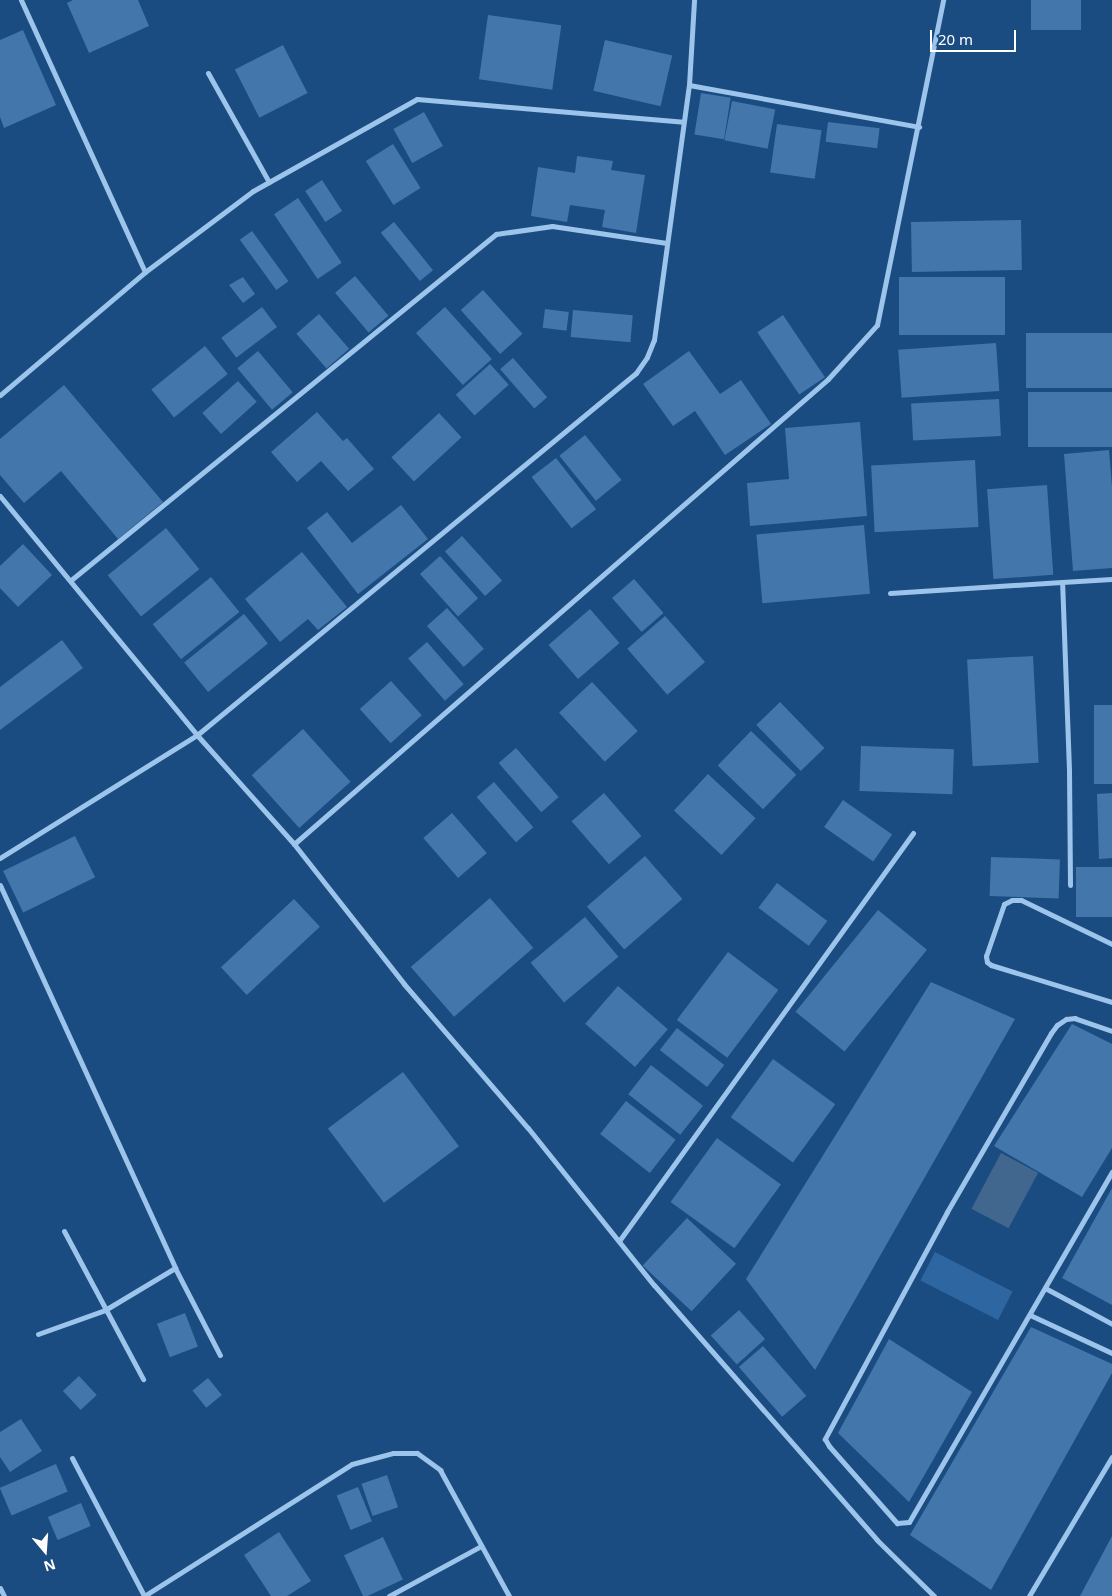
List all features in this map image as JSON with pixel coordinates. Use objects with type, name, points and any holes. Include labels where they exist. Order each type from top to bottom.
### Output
[{"type":"street","points":[[21,0],[144,272]]},
{"type":"street","points":[[0,858],[197,735],[636,373],[647,357],[654,340],[689,86],[694,0]]},
{"type":"street","points":[[294,844],[828,379],[877,325],[919,127],[943,0]]},
{"type":"street","points":[[208,72],[269,182]]},
{"type":"street","points":[[689,86],[919,127]]},
{"type":"street","points":[[0,395],[144,272],[253,191],[417,99],[683,122]]},
{"type":"street","points":[[71,580],[496,234],[552,226],[667,243]]},
{"type":"street","points":[[0,496],[197,735],[294,844],[404,984],[528,1128],[654,1285],[876,1540],[934,1596]]},
{"type":"street","points":[[890,593],[1112,580]]},
{"type":"street","points":[[1062,582],[1069,770],[1070,885]]},
{"type":"street","points":[[619,1241],[913,833]]},
{"type":"street","points":[[0,885],[175,1268],[220,1355]]},
{"type":"street","points":[[1112,944],[1021,900],[1012,900],[1004,904],[986,956],[987,962],[991,965],[1112,1002]]},
{"type":"street","points":[[1112,1031],[1075,1018],[1066,1019],[1057,1025],[1051,1033],[947,1212],[825,1439],[896,1523],[909,1522],[1112,1172]]},
{"type":"street","points":[[64,1231],[143,1379]]},
{"type":"street","points":[[38,1334],[105,1310],[175,1268]]},
{"type":"street","points":[[1045,1288],[1112,1324]]},
{"type":"street","points":[[1030,1314],[1112,1353]]},
{"type":"street","points":[[72,1458],[144,1596],[352,1464],[393,1452],[417,1453],[440,1470],[509,1596]]},
{"type":"street","points":[[1029,1596],[1112,1457]]},
{"type":"street","points":[[389,1596],[481,1546]]},
{"type":"street","points":[[0,1588],[4,1596]]},
{"type":"shaded area","points":[[1001,1153],[1038,1173],[1009,1228],[971,1209]]},
{"type":"shaded area","points":[[935,1252],[1013,1291],[998,1320],[920,1281]]},
{"type":"building","points":[[73,0],[138,0],[149,26],[89,53],[67,3]]},
{"type":"building","points":[[1031,0],[1081,0],[1081,30],[1031,30]]},
{"type":"building","points":[[488,15],[561,25],[552,90],[479,79]]},
{"type":"building","points":[[23,30],[56,105],[4,128],[0,117],[0,40]]},
{"type":"building","points":[[605,40],[672,56],[661,106],[593,91]]},
{"type":"building","points":[[283,45],[308,93],[259,118],[235,70]]},
{"type":"building","points":[[701,93],[731,98],[724,139],[694,134]]},
{"type":"building","points":[[732,101],[775,109],[768,149],[724,140]]},
{"type":"building","points":[[424,112],[443,146],[412,163],[393,129]]},
{"type":"building","points":[[828,122],[880,128],[877,148],[826,142]]},
{"type":"building","points":[[777,124],[822,130],[815,179],[770,173]]},
{"type":"building","points":[[393,144],[421,188],[393,205],[366,161]]},
{"type":"building","points":[[577,156],[613,161],[611,170],[645,175],[636,233],[602,227],[605,210],[570,205],[567,222],[531,216],[538,167],[575,173]]},
{"type":"building","points":[[322,180],[342,211],[325,222],[305,191]]},
{"type":"building","points":[[298,198],[342,263],[318,279],[274,214]]},
{"type":"building","points":[[1021,220],[1022,270],[912,272],[911,222]]},
{"type":"building","points":[[394,222],[433,270],[420,281],[381,233]]},
{"type":"building","points":[[252,231],[288,281],[276,290],[240,240]]},
{"type":"building","points":[[355,276],[388,316],[369,333],[335,293]]},
{"type":"building","points":[[243,277],[255,294],[243,303],[229,285]]},
{"type":"building","points":[[899,277],[1005,277],[1005,335],[899,335]]},
{"type":"building","points":[[483,290],[522,334],[500,354],[461,310]]},
{"type":"building","points":[[262,307],[277,327],[236,358],[221,338]]},
{"type":"building","points":[[445,307],[492,359],[463,385],[416,333]]},
{"type":"building","points":[[545,309],[569,312],[567,331],[543,328]]},
{"type":"building","points":[[573,310],[633,315],[630,342],[571,337]]},
{"type":"building","points":[[319,314],[349,349],[327,368],[296,334]]},
{"type":"building","points":[[783,315],[825,377],[799,395],[757,332]]},
{"type":"building","points":[[1026,333],[1112,333],[1112,388],[1026,388]]},
{"type":"building","points":[[996,343],[999,391],[902,398],[898,350]]},
{"type":"building","points":[[205,346],[228,374],[174,417],[151,389]]},
{"type":"building","points":[[258,351],[293,392],[272,410],[237,368]]},
{"type":"building","points":[[689,351],[720,394],[741,380],[771,424],[725,455],[695,411],[673,426],[643,384]]},
{"type":"building","points":[[513,358],[547,397],[534,408],[500,369]]},
{"type":"building","points":[[490,364],[509,385],[475,416],[456,395]]},
{"type":"building","points":[[238,381],[257,402],[221,434],[202,413]]},
{"type":"building","points":[[64,385],[163,502],[118,539],[61,471],[24,503],[0,475],[0,439]]},
{"type":"building","points":[[1028,392],[1112,392],[1112,447],[1028,447]]},
{"type":"building","points":[[999,399],[1001,436],[913,441],[911,404]]},
{"type":"building","points":[[317,412],[343,441],[347,438],[374,469],[348,491],[321,461],[297,482],[271,452]]},
{"type":"building","points":[[439,413],[462,437],[414,481],[391,457]]},
{"type":"building","points":[[860,422],[867,516],[750,526],[747,483],[789,479],[785,428]]},
{"type":"building","points":[[585,435],[622,480],[596,501],[559,456]]},
{"type":"building","points":[[1109,450],[1112,487],[1112,568],[1073,571],[1064,454]]},
{"type":"building","points":[[556,458],[596,509],[572,528],[532,477]]},
{"type":"building","points":[[975,460],[979,527],[875,532],[871,465]]},
{"type":"building","points":[[1047,485],[1053,575],[993,579],[987,489]]},
{"type":"building","points":[[401,505],[428,539],[358,594],[307,528],[327,512],[352,543]]},
{"type":"building","points":[[864,525],[870,594],[762,603],[756,534]]},
{"type":"building","points":[[166,528],[199,569],[141,616],[108,575]]},
{"type":"building","points":[[462,536],[502,581],[485,596],[445,551]]},
{"type":"building","points":[[23,544],[52,575],[18,607],[0,588],[0,566]]},
{"type":"building","points":[[302,552],[347,607],[318,630],[308,619],[280,642],[245,599]]},
{"type":"building","points":[[440,556],[478,598],[458,616],[420,574]]},
{"type":"building","points":[[211,577],[239,612],[181,659],[153,624]]},
{"type":"building","points":[[634,579],[664,613],[642,632],[612,598]]},
{"type":"building","points":[[447,608],[484,649],[464,667],[427,626]]},
{"type":"building","points":[[590,609],[620,643],[578,679],[548,645]]},
{"type":"building","points":[[244,614],[268,644],[208,692],[184,662]]},
{"type":"building","points":[[665,616],[705,662],[667,695],[627,649]]},
{"type":"building","points":[[62,640],[83,668],[0,730],[0,687]]},
{"type":"building","points":[[427,642],[464,684],[445,701],[408,658]]},
{"type":"building","points":[[1033,656],[1039,763],[973,766],[967,659]]},
{"type":"building","points":[[391,681],[422,715],[391,743],[360,709]]},
{"type":"building","points":[[592,682],[638,731],[605,762],[559,713]]},
{"type":"building","points":[[780,702],[824,748],[801,771],[756,725]]},
{"type":"building","points":[[1094,705],[1112,705],[1112,784],[1094,784]]},
{"type":"building","points":[[303,729],[351,782],[299,828],[252,775]]},
{"type":"building","points":[[751,731],[796,775],[763,809],[718,766]]},
{"type":"building","points":[[861,746],[954,749],[952,794],[859,791]]},
{"type":"building","points":[[516,748],[559,797],[541,812],[499,763]]},
{"type":"building","points":[[708,774],[756,818],[721,855],[674,811]]},
{"type":"building","points":[[494,782],[533,827],[516,842],[477,797]]},
{"type":"building","points":[[604,793],[641,836],[609,864],[572,821]]},
{"type":"building","points":[[1112,793],[1112,858],[1099,859],[1097,794]]},
{"type":"building","points":[[843,800],[892,834],[873,861],[824,827]]},
{"type":"building","points":[[452,813],[487,853],[458,878],[423,838]]},
{"type":"building","points":[[75,836],[95,877],[23,912],[3,871]]},
{"type":"building","points":[[645,856],[682,899],[624,950],[587,907]]},
{"type":"building","points":[[991,857],[1060,859],[1059,898],[990,896]]},
{"type":"building","points":[[1076,867],[1112,867],[1112,917],[1076,917]]},
{"type":"building","points":[[777,883],[827,921],[809,946],[758,908]]},
{"type":"building","points":[[490,898],[533,948],[454,1017],[411,967]]},
{"type":"building","points":[[294,899],[320,927],[247,995],[221,967]]},
{"type":"building","points":[[878,910],[927,950],[845,1051],[796,1012]]},
{"type":"building","points":[[585,917],[618,957],[564,1002],[531,963]]},
{"type":"building","points":[[728,952],[778,990],[727,1058],[677,1020]]},
{"type":"building","points":[[931,982],[1015,1019],[815,1370],[746,1279]]},
{"type":"building","points":[[618,986],[668,1029],[635,1067],[585,1024]]},
{"type":"building","points":[[1072,1024],[1112,1044],[1112,1148],[1082,1197],[994,1146]]},
{"type":"building","points":[[677,1028],[724,1065],[707,1087],[660,1050]]},
{"type":"building","points":[[773,1059],[835,1104],[793,1163],[731,1117]]},
{"type":"building","points":[[651,1065],[703,1106],[680,1135],[628,1094]]},
{"type":"building","points":[[403,1072],[459,1146],[384,1203],[328,1129]]},
{"type":"building","points":[[626,1101],[676,1140],[650,1173],[600,1134]]},
{"type":"building","points":[[717,1138],[781,1184],[734,1248],[671,1202]]},
{"type":"building","points":[[1112,1188],[1112,1305],[1062,1278]]},
{"type":"building","points":[[687,1218],[736,1264],[692,1311],[643,1266]]},
{"type":"building","points":[[739,1310],[765,1339],[737,1364],[711,1335]]},
{"type":"building","points":[[185,1313],[198,1347],[170,1357],[157,1324]]},
{"type":"building","points":[[1031,1327],[1112,1364],[1112,1373],[991,1590],[910,1535]]},
{"type":"building","points":[[889,1339],[972,1392],[909,1502],[838,1433]]},
{"type":"building","points":[[763,1346],[806,1396],[782,1417],[739,1367]]},
{"type":"building","points":[[79,1376],[97,1395],[81,1410],[63,1391]]},
{"type":"building","points":[[208,1378],[222,1395],[206,1408],[192,1391]]},
{"type":"building","points":[[21,1419],[42,1451],[10,1472],[0,1457],[0,1432]]},
{"type":"building","points":[[56,1464],[68,1492],[12,1515],[0,1488]]},
{"type":"building","points":[[387,1475],[398,1507],[373,1516],[361,1484]]},
{"type":"building","points":[[358,1487],[372,1521],[351,1530],[337,1496]]},
{"type":"building","points":[[81,1503],[91,1526],[58,1540],[48,1517]]},
{"type":"building","points":[[279,1532],[311,1581],[287,1596],[271,1596],[244,1555]]},
{"type":"building","points":[[1112,1536],[1112,1596],[1080,1596]]},
{"type":"building","points":[[383,1537],[403,1580],[368,1596],[363,1596],[344,1555]]}]
